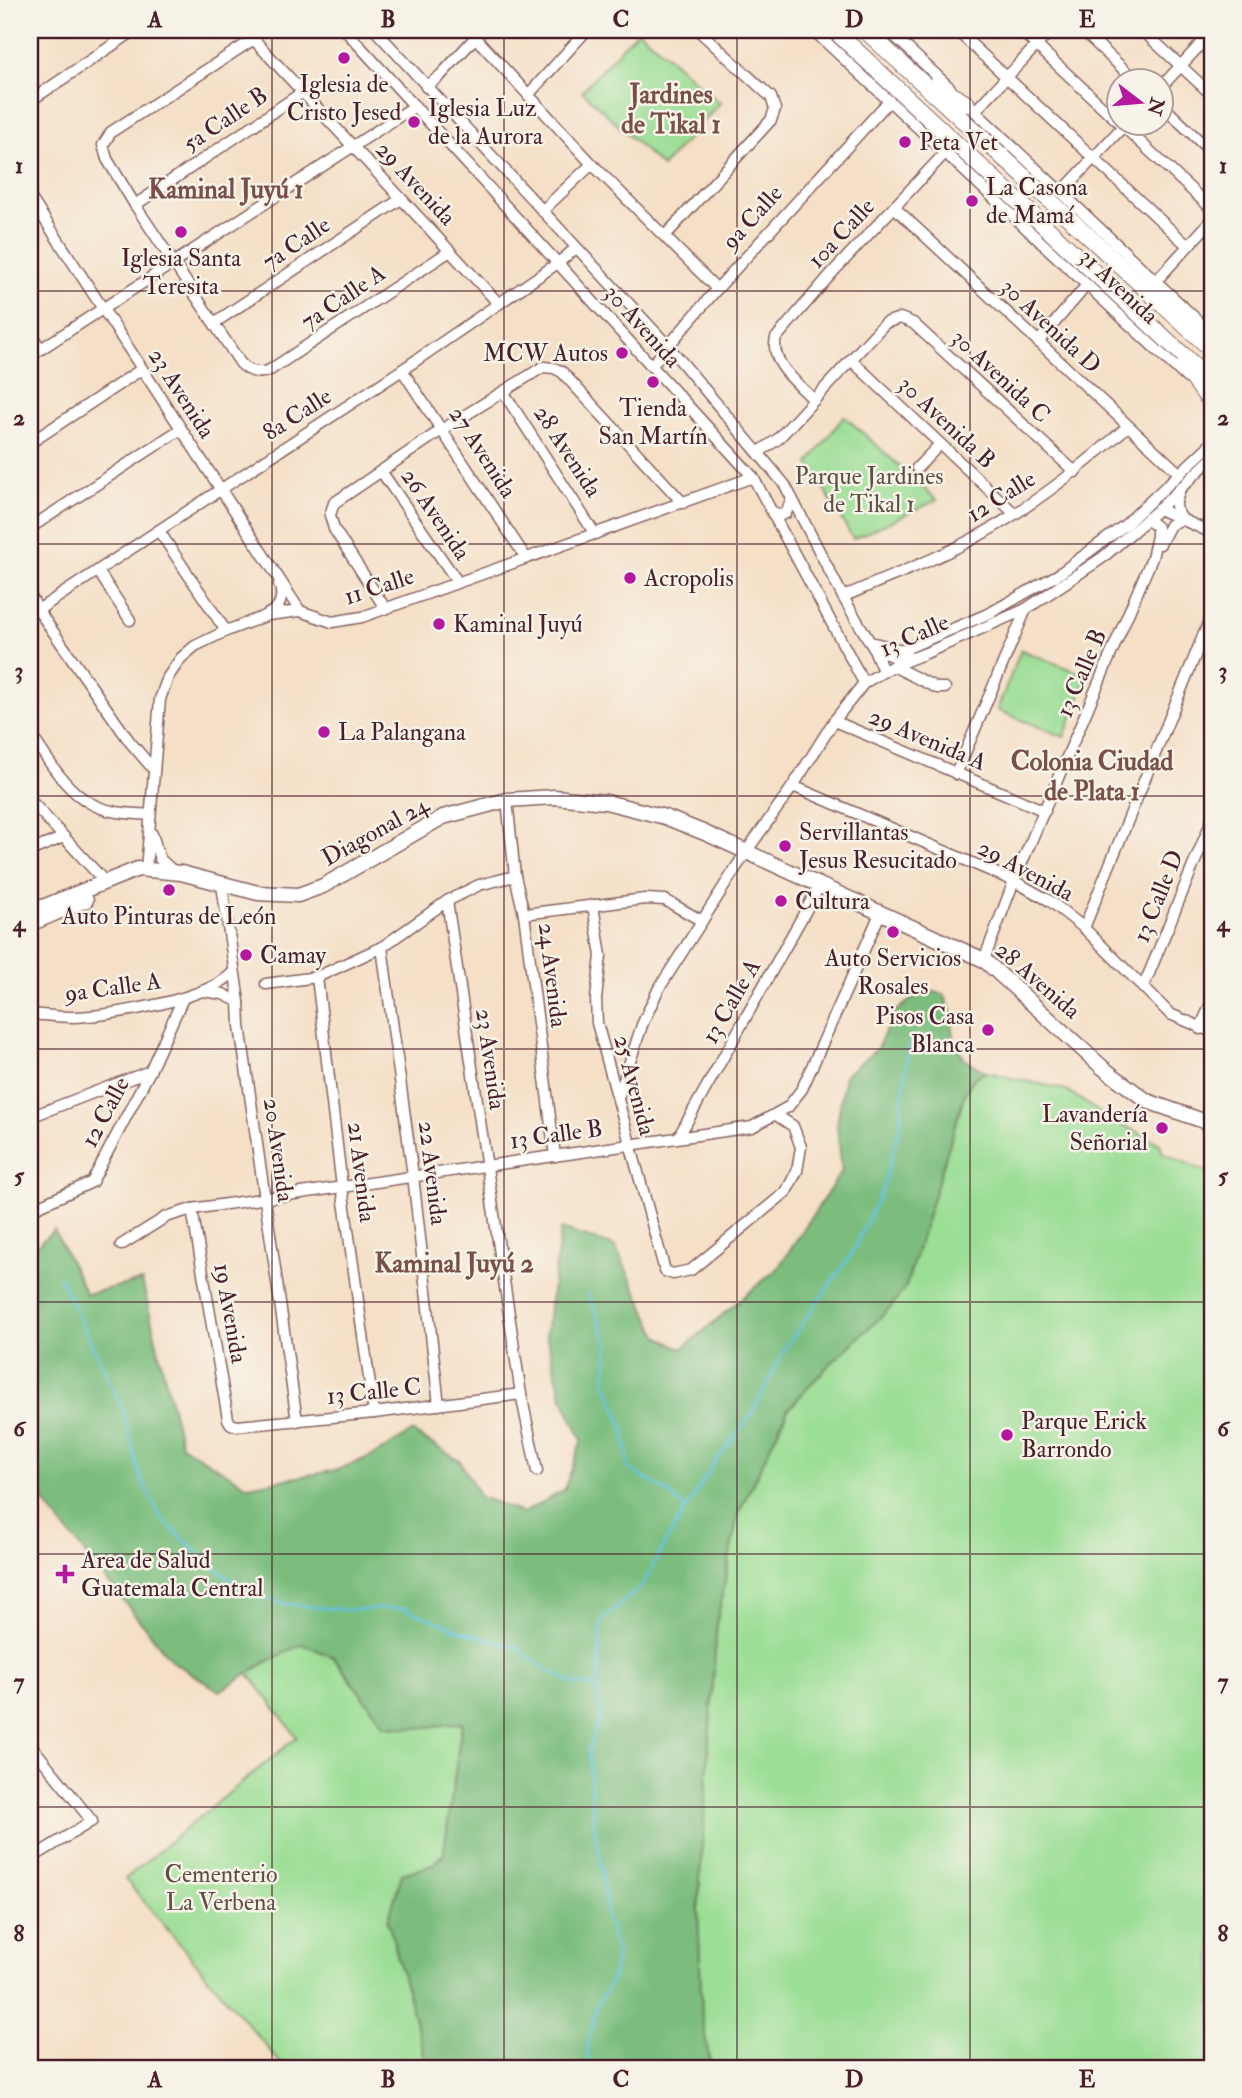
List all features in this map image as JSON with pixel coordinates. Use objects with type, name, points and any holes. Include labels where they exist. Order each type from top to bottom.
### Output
[{"type":"highway","points":[[834,30],[1159,333],[1210,393]]},
{"type":"highway","points":[[865,30],[1212,350]]},
{"type":"highway","points":[[905,66],[971,107]]},
{"type":"main road","name":"Diagonal 24","points":[[146,870],[174,872],[258,892],[298,895],[340,877],[443,817],[507,800],[554,797],[606,802],[665,817],[746,852]]},
{"type":"main road","name":"28 Avenida","points":[[746,852],[984,960],[1103,1068],[1147,1101],[1212,1125]]},
{"type":"main road","points":[[30,912],[126,873],[138,869],[146,870]]},
{"type":"main road","points":[[30,924],[130,881],[146,870]]},
{"type":"street","points":[[30,101],[135,30]]},
{"type":"street","name":"29 Avenida","points":[[245,30],[499,304]]},
{"type":"street","name":"30 Avenida","points":[[345,30],[753,477],[864,683]]},
{"type":"street","name":"30 Avenida","points":[[375,30],[669,347],[759,452],[785,485],[843,597],[888,668]]},
{"type":"street","points":[[528,95],[587,30]]},
{"type":"street","points":[[664,236],[771,120],[775,109],[771,97],[698,30]]},
{"type":"street","name":"31 Avenida","points":[[813,30],[1087,285],[1210,393]]},
{"type":"street","name":"31 Avenida","points":[[888,30],[1212,334]]},
{"type":"street","points":[[900,41],[905,30]]},
{"type":"street","points":[[956,30],[1188,246]]},
{"type":"street","points":[[1020,30],[1106,107]]},
{"type":"street","points":[[971,107],[1006,77],[1051,30]]},
{"type":"street","points":[[1082,30],[1120,66]]},
{"type":"street","points":[[1142,30],[1212,95]]},
{"type":"street","points":[[1176,70],[1211,32]]},
{"type":"street","points":[[426,87],[479,34],[528,95],[592,164],[717,289]]},
{"type":"street","points":[[214,323],[135,205],[107,159],[103,145],[111,132],[254,39]]},
{"type":"street","name":"5a Calle B","points":[[135,205],[303,92]]},
{"type":"street","name":"9a Calle","points":[[651,366],[717,289],[889,101]]},
{"type":"street","points":[[30,356],[415,106]]},
{"type":"street","points":[[1176,119],[1212,153]]},
{"type":"street","points":[[1062,192],[1114,136]]},
{"type":"street","points":[[1137,136],[1212,209]]},
{"type":"street","name":"10a Calle","points":[[814,400],[778,361],[776,338],[832,273],[945,153]]},
{"type":"street","points":[[542,211],[592,164]]},
{"type":"street","name":"23 Avenida","points":[[30,197],[300,611]]},
{"type":"street","name":"7a Calle","points":[[214,323],[401,199]]},
{"type":"street","name":"30 Avenida D","points":[[894,207],[1180,474]]},
{"type":"street","points":[[1156,281],[1188,246],[1210,227]]},
{"type":"street","name":"8a Calle","points":[[38,610],[402,370],[576,248]]},
{"type":"street","name":"7a Calle A","points":[[214,323],[248,370],[258,373],[275,368],[450,251]]},
{"type":"street","points":[[1038,342],[1087,285]]},
{"type":"street","name":"30 Avenida C","points":[[851,360],[885,323],[905,319],[913,323],[1075,472]]},
{"type":"street","points":[[30,333],[41,349]]},
{"type":"street","points":[[759,452],[778,439],[851,360]]},
{"type":"street","name":"30 Avenida B","points":[[851,360],[1015,514]]},
{"type":"street","points":[[385,608],[334,529],[331,511],[336,500],[538,369],[554,368],[564,374],[683,503]]},
{"type":"street","points":[[30,443],[142,369]]},
{"type":"street","name":"27 Avenida","points":[[402,370],[526,558]]},
{"type":"street","name":"28 Avenida","points":[[504,393],[595,534]]},
{"type":"street","name":"12 Calle","points":[[843,597],[928,561],[1015,514],[1075,472],[1128,426]]},
{"type":"street","points":[[30,528],[181,429]]},
{"type":"street","name":"13 Calle","points":[[872,645],[903,650],[990,612],[1059,574],[1125,525],[1212,443]]},
{"type":"street","points":[[917,468],[940,444]]},
{"type":"street","name":"13 Calle","points":[[618,1098],[642,1025],[658,990],[746,852],[793,786],[834,721],[864,683],[888,668],[1026,608],[1101,558],[1159,509],[1212,457]]},
{"type":"street","name":"26 Avenida","points":[[381,471],[457,582]]},
{"type":"street","name":"11 Calle","points":[[146,870],[159,706],[168,677],[188,652],[226,631],[268,615],[300,611],[332,622],[362,617],[753,477]]},
{"type":"street","points":[[1182,487],[1175,503],[1182,519]]},
{"type":"street","points":[[773,512],[780,515],[786,513],[792,498]]},
{"type":"street","points":[[1159,509],[1212,533]]},
{"type":"street","name":"13 Calle B","points":[[1147,519],[1157,527],[1152,558]]},
{"type":"street","name":"13 Calle B","points":[[984,960],[1014,881],[1152,558],[1170,525],[1182,519]]},
{"type":"street","points":[[159,531],[226,631]]},
{"type":"street","points":[[98,571],[130,620]]},
{"type":"street","points":[[268,615],[277,608],[281,599],[278,578]]},
{"type":"street","points":[[30,595],[130,742],[154,770]]},
{"type":"street","points":[[956,774],[1026,608]]},
{"type":"street","points":[[1084,928],[1212,614]]},
{"type":"street","points":[[872,645],[892,656],[915,657]]},
{"type":"street","points":[[888,668],[937,688],[945,688]]},
{"type":"street","name":"29 Avenida A","points":[[834,721],[1045,811]]},
{"type":"street","points":[[30,733],[66,785],[80,797],[95,806],[150,819]]},
{"type":"street","name":"29 Avenida","points":[[793,786],[1014,881],[1050,901],[1084,928],[1170,1014],[1212,1032]]},
{"type":"street","points":[[30,800],[106,883]]},
{"type":"street","name":"24 Avenida","points":[[507,800],[515,876],[524,914],[555,1156]]},
{"type":"street","name":"11 Calle","points":[[150,819],[154,846],[160,859],[174,872]]},
{"type":"street","name":"13 Calle D","points":[[1143,988],[1212,820]]},
{"type":"street","points":[[30,851],[64,838]]},
{"type":"street","points":[[266,984],[317,977],[382,947],[447,901],[479,885],[515,876]]},
{"type":"street","name":"20 Avenida","points":[[222,885],[297,1420]]},
{"type":"street","name":"13 Calle A","points":[[679,1136],[819,887]]},
{"type":"street","points":[[524,914],[645,899],[665,900],[702,921]]},
{"type":"street","name":"23 Avenida","points":[[447,901],[485,1166],[521,1394],[537,1471]]},
{"type":"street","name":"25 Avenida","points":[[593,905],[601,956],[596,999],[597,1023],[665,1271],[673,1274],[691,1270],[786,1192],[797,1171],[800,1147],[793,1126],[776,1115]]},
{"type":"street","name":"13 Calle B","points":[[121,1245],[166,1217],[192,1209],[752,1127],[788,1107],[802,1089],[880,914]]},
{"type":"street","name":"22 Avenida","points":[[382,947],[413,1176],[439,1405]]},
{"type":"street","name":"9a Calle A","points":[[30,1014],[74,1017],[183,999],[223,981],[234,971]]},
{"type":"street","name":"21 Avenida","points":[[317,977],[342,1187],[374,1412]]},
{"type":"street","points":[[201,991],[216,992],[239,1002]]},
{"type":"street","name":"12 Calle","points":[[30,1210],[92,1182],[150,1071],[183,999]]},
{"type":"street","points":[[1200,1029],[1212,1001]]},
{"type":"street","points":[[30,1116],[150,1071]]},
{"type":"street","name":"19 Avenida","points":[[192,1209],[231,1424]]},
{"type":"street","name":"13 Calle C","points":[[231,1424],[237,1426],[297,1420],[521,1394]]},
{"type":"street","points":[[30,1744],[92,1821],[30,1858]]},
{"type":"green space","points":[[638,30],[720,103],[662,167],[582,91]]},
{"type":"green space","name":"Parque Jardines de Tikal 1","points":[[844,416],[937,500],[853,539],[809,463]]},
{"type":"green space","points":[[1021,650],[1088,676],[1064,737],[997,710]]},
{"type":"green space","points":[[924,990],[944,994],[952,1014],[953,1040],[965,1060],[986,1072],[975,1077],[965,1093],[906,1286],[891,1307],[825,1369],[788,1409],[738,1514],[717,1621],[698,1910],[702,2019],[711,2068],[428,2068],[388,1921],[402,1874],[433,1865],[444,1852],[462,1723],[416,1728],[385,1726],[334,1657],[302,1644],[264,1663],[220,1691],[173,1662],[30,1485],[30,1252],[54,1230],[86,1294],[142,1281],[181,1445],[248,1486],[337,1470],[374,1455],[412,1432],[460,1461],[480,1497],[523,1513],[564,1490],[582,1440],[562,1397],[546,1335],[561,1229],[615,1246],[658,1336],[682,1349],[778,1268],[842,1171],[837,1125],[845,1075],[877,1049],[894,1013]]},
{"type":"green space","name":"Parque Erick Barrondo","points":[[986,1072],[1066,1090],[1105,1116],[1160,1144],[1163,1153],[1212,1174],[1212,2068],[711,2068],[702,2019],[698,1910],[717,1621],[738,1514],[788,1410],[825,1369],[891,1307],[906,1286],[965,1093],[975,1077]]},
{"type":"green space","name":"Cementerio La Verbena","points":[[302,1643],[333,1657],[385,1726],[416,1728],[462,1723],[444,1852],[433,1865],[402,1874],[388,1921],[428,2068],[279,2068],[282,2065],[125,1879],[297,1737],[248,1673]]},
{"type":"waterway","points":[[591,2068],[587,2051],[596,2007],[612,1980],[617,1953],[607,1917],[593,1818],[589,1749],[600,1718],[598,1687],[601,1621],[643,1585],[712,1467],[752,1414],[786,1347],[852,1253],[883,1188],[900,1126],[909,1042]]},
{"type":"waterway","points":[[59,1276],[122,1407],[140,1476],[161,1518],[206,1560],[247,1592],[284,1604],[346,1610],[403,1608],[464,1632],[517,1647],[535,1662],[571,1683],[598,1687]]},
{"type":"waterway","points":[[588,1293],[608,1344],[605,1381],[624,1429],[629,1469],[666,1491],[685,1508]]},
{"type":"place","name":"Iglesia de Cristo Jesed","points":[[344,58]]},
{"type":"place","name":"Iglesia Luz de la Aurora","points":[[414,122]]},
{"type":"place","name":"Peta Vet","points":[[905,142]]},
{"type":"place","name":"La Casona de Mamá","points":[[972,201]]},
{"type":"place","name":"Iglesia Santa Teresita","points":[[181,232]]},
{"type":"place","name":"MCW Autos","points":[[622,353]]},
{"type":"place","name":"Tienda San Martín","points":[[653,382]]},
{"type":"place","name":"Acropolis","points":[[630,578]]},
{"type":"place","name":"Kaminal Juyú","points":[[439,624]]},
{"type":"place","name":"La Palangana","points":[[324,732]]},
{"type":"place","name":"Servillantas Jesus Resucitado","points":[[785,846]]},
{"type":"place","name":"Auto Pinturas de León","points":[[169,890]]},
{"type":"place","name":"Cultura","points":[[781,901]]},
{"type":"place","name":"Auto Servicios Rosales","points":[[893,932]]},
{"type":"place","name":"Camay","points":[[246,955]]},
{"type":"place","name":"Pisos Casa Blanca","points":[[988,1030]]},
{"type":"place","name":"Lavandería Señorial","points":[[1162,1128]]},
{"type":"place","name":"Parque Erick Barrondo","points":[[1007,1435]]},
{"type":"place","name":"Area de Salud Guatemala Central","points":[[65,1574]]},
{"type":"district","name":"Jardines de Tikal 1","points":[[671,109]]},
{"type":"district","name":"Kaminal Juyú 1","points":[[226,189]]},
{"type":"district","name":"Colonia Ciudad de Plata 1","points":[[1092,776]]},
{"type":"district","name":"Kaminal Juyú 2","points":[[454,1263]]}]
